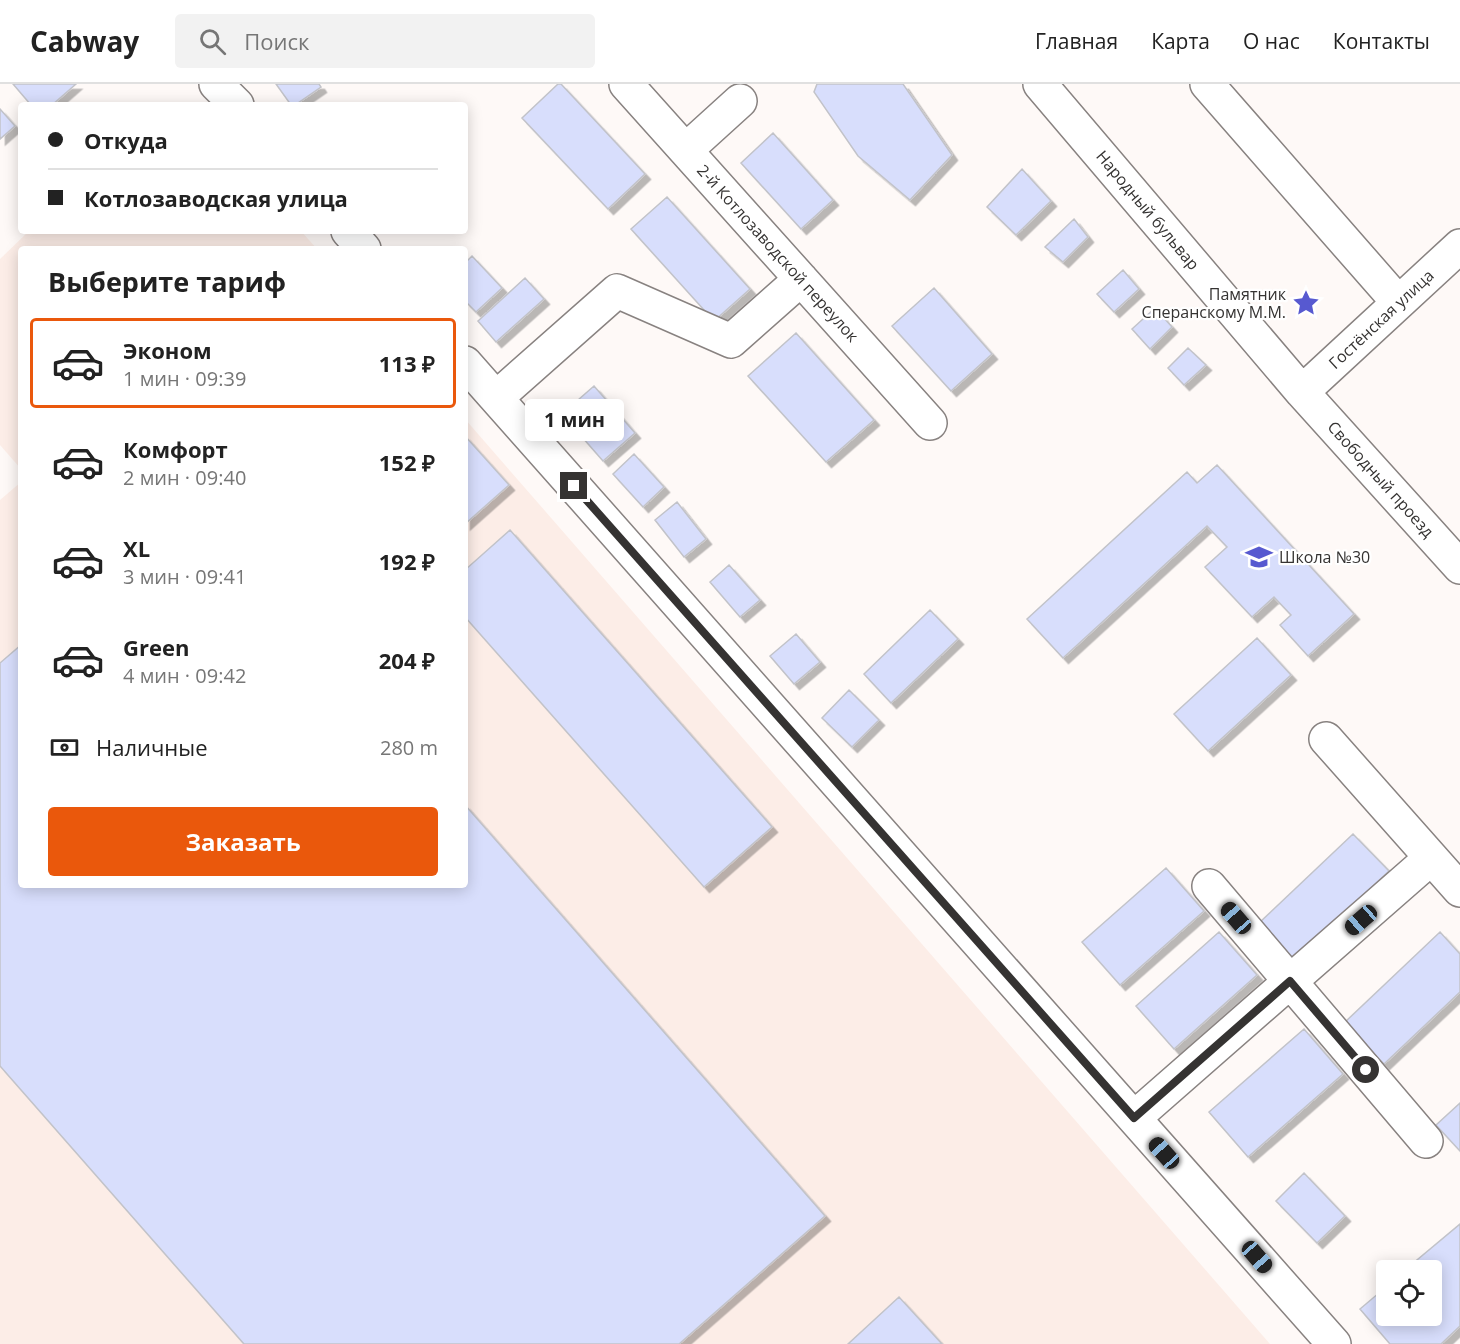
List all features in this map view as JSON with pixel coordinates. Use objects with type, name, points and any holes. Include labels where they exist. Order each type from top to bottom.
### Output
[{"type":"street","points":[[216,84],[234,102]]},
{"type":"street","name":"2-й Котлозаводской переулок","points":[[626,84],[930,423]]},
{"type":"street","name":"Народный бульвар","points":[[1040,84],[1302,392]]},
{"type":"street","points":[[1207,84],[1398,302]]},
{"type":"street","points":[[686,150],[740,101]]},
{"type":"street","points":[[351,234],[361,246]]},
{"type":"street","name":"Гостёнская улица","points":[[1302,392],[1460,246]]},
{"type":"street","points":[[496,398],[617,291],[731,341],[801,279]]},
{"type":"street","points":[[468,366],[1334,1344]]},
{"type":"street","name":"Свободный проезд","points":[[1302,392],[1460,567]]},
{"type":"street","points":[[1326,739],[1460,890]]},
{"type":"street","points":[[1134,1118],[1431,858]]},
{"type":"street","points":[[1209,886],[1426,1141]]},
{"type":"shaded area","points":[[26,234],[304,234],[314,246],[18,246],[18,466],[0,445],[0,259]]},
{"type":"shaded area","points":[[468,422],[1270,1344],[0,1344],[0,500],[18,485],[18,888],[468,888]]},
{"type":"building","points":[[13,84],[76,84],[55,102],[28,102]]},
{"type":"building","points":[[276,84],[319,84],[321,87],[299,102],[289,102]]},
{"type":"building","points":[[558,84],[561,84],[645,174],[608,209],[522,118]]},
{"type":"building","points":[[817,84],[903,84],[952,155],[910,200],[858,156],[814,92]]},
{"type":"building","points":[[0,109],[15,126],[0,139]]},
{"type":"building","points":[[773,133],[833,200],[801,229],[741,163]]},
{"type":"building","points":[[1022,169],[1051,201],[1016,235],[987,207]]},
{"type":"building","points":[[667,197],[750,289],[714,321],[631,229]]},
{"type":"building","points":[[1074,219],[1088,237],[1063,262],[1045,247]]},
{"type":"building","points":[[472,256],[502,288],[476,312],[468,304],[468,260]]},
{"type":"building","points":[[1123,270],[1139,289],[1114,312],[1097,294]]},
{"type":"building","points":[[525,278],[544,299],[496,342],[478,321]]},
{"type":"building","points":[[934,288],[992,354],[951,391],[892,326]]},
{"type":"building","points":[[1155,308],[1172,327],[1150,349],[1132,329]]},
{"type":"building","points":[[796,333],[874,420],[826,462],[748,376]]},
{"type":"building","points":[[1188,348],[1206,365],[1184,385],[1168,368]]},
{"type":"building","points":[[594,386],[635,433],[603,461],[562,414]]},
{"type":"building","points":[[468,439],[509,485],[468,521]]},
{"type":"building","points":[[634,454],[664,487],[643,507],[613,474]]},
{"type":"building","name":"Школа №30","points":[[1217,465],[1354,614],[1308,656],[1280,625],[1291,615],[1274,597],[1252,617],[1205,567],[1227,547],[1207,526],[1063,658],[1027,619],[1187,472],[1197,483]]},
{"type":"building","points":[[677,502],[706,539],[684,557],[655,520]]},
{"type":"building","points":[[510,530],[772,827],[704,887],[468,620],[468,567]]},
{"type":"building","points":[[729,565],[760,600],[740,617],[710,582]]},
{"type":"building","points":[[930,610],[958,639],[891,703],[864,674]]},
{"type":"building","points":[[796,634],[820,662],[794,684],[770,656]]},
{"type":"building","points":[[1257,638],[1291,675],[1208,751],[1174,714]]},
{"type":"building","points":[[18,648],[18,888],[468,888],[468,808],[825,1216],[679,1344],[244,1344],[0,1066],[0,663]]},
{"type":"building","points":[[849,690],[879,720],[852,747],[822,718]]},
{"type":"building","points":[[1353,834],[1389,871],[1294,960],[1259,923]]},
{"type":"building","points":[[1166,868],[1204,911],[1120,985],[1082,942]]},
{"type":"building","points":[[1219,932],[1257,975],[1174,1049],[1136,1006]]},
{"type":"building","points":[[1440,932],[1460,954],[1460,992],[1384,1064],[1344,1023]]},
{"type":"building","points":[[1304,1029],[1343,1074],[1248,1157],[1209,1112]]},
{"type":"building","points":[[1460,1103],[1460,1151],[1436,1125]]},
{"type":"building","points":[[1304,1173],[1345,1216],[1317,1243],[1276,1201]]},
{"type":"building","points":[[1460,1224],[1460,1326],[1441,1344],[1390,1344],[1360,1309],[1376,1295],[1376,1326],[1442,1326],[1442,1260],[1417,1260]]},
{"type":"building","points":[[899,1297],[942,1344],[848,1344]]},
{"type":"place","name":"Памятник Сперанскому М.М.","points":[[1306,303]]},
{"type":"place","name":"Школа №30","points":[[1259,557]]},
{"type":"route","points":[[574,486],[1134,1118],[1290,981],[1366,1070]]}]
